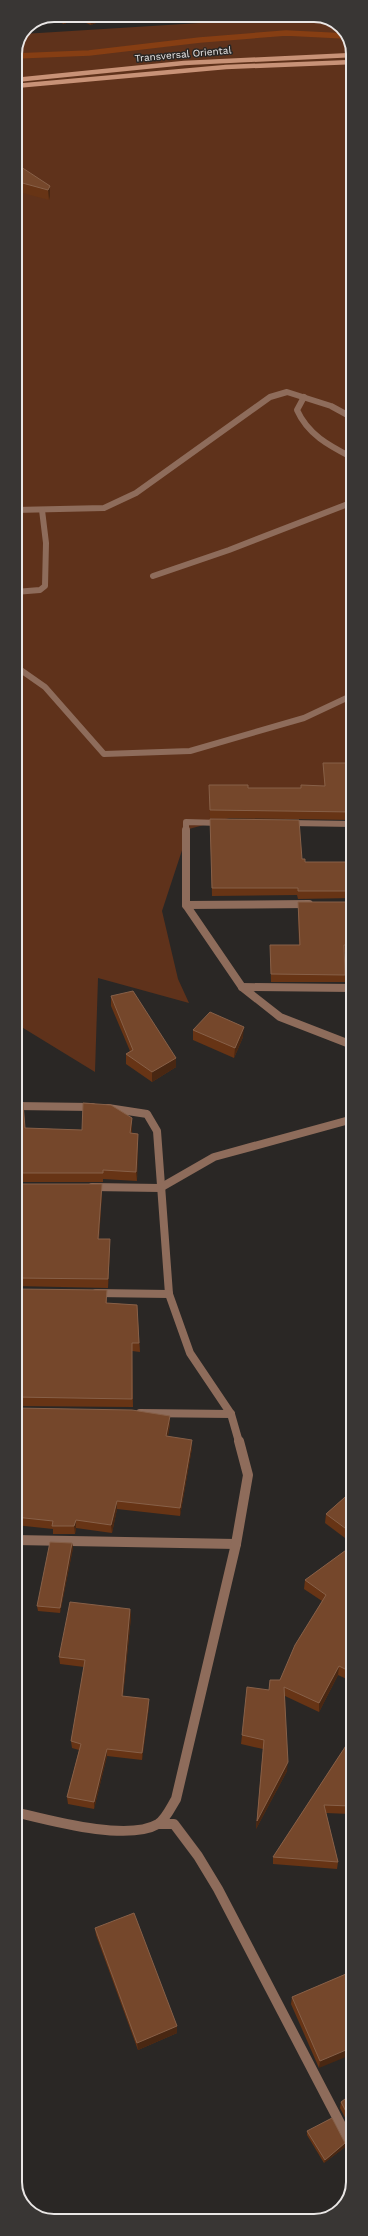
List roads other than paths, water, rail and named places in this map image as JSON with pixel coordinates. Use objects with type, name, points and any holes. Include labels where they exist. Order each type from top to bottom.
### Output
[{"type":"main road","name":"Transversal Oriental","points":[[22,79],[188,62],[293,56],[346,55]]},
{"type":"main road","name":"Transversal Oriental","points":[[22,85],[193,68],[289,62],[346,62]]},
{"type":"street","points":[[22,510],[104,508],[118,503],[136,493],[270,397],[287,392],[331,406],[346,414]]},
{"type":"street","points":[[304,397],[297,410],[301,421],[313,434],[346,454]]},
{"type":"street","points":[[153,576],[229,550],[346,505]]},
{"type":"street","points":[[22,592],[40,590],[45,586],[46,543],[42,510]]},
{"type":"street","points":[[22,671],[45,687],[104,754],[190,751],[304,718],[346,698]]},
{"type":"street","points":[[226,823],[186,822],[186,905],[242,986],[280,1018],[346,1043]]},
{"type":"street","points":[[281,823],[346,824]]},
{"type":"street","points":[[186,905],[321,904]]},
{"type":"street","points":[[242,986],[346,988]]},
{"type":"street","points":[[22,1106],[104,1107],[147,1114],[157,1131],[169,1294],[190,1353],[232,1414],[248,1476],[236,1544],[176,1800],[158,1824]]},
{"type":"street","points":[[84,1187],[160,1188],[214,1157],[346,1121]]},
{"type":"street","points":[[84,1293],[169,1294]]},
{"type":"street","points":[[131,1412],[232,1414]]},
{"type":"street","points":[[22,1540],[236,1544]]},
{"type":"street","points":[[22,1814],[78,1826],[125,1831],[146,1829],[158,1824],[174,1824],[189,1841],[213,1879],[317,2083],[346,2135]]},
{"type":"waterway","points":[[22,56],[89,53],[200,40],[286,33],[340,36]]}]
